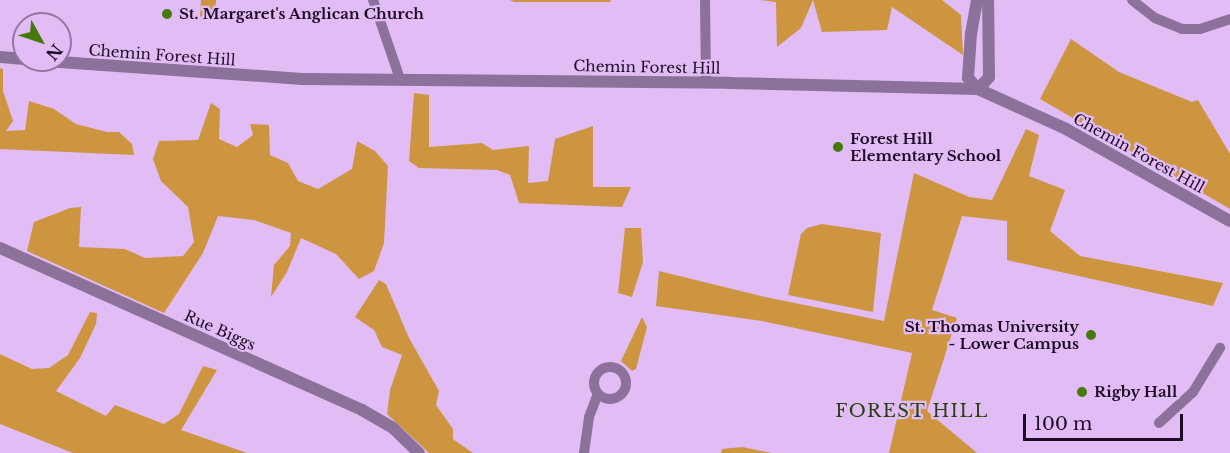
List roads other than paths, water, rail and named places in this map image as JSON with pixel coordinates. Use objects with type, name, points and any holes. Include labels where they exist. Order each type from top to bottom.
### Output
[{"type":"street","points":[[373,0],[400,79]]},
{"type":"street","points":[[705,0],[706,82]]},
{"type":"street","points":[[977,0],[971,33],[968,78],[978,89],[989,77],[988,0]]},
{"type":"street","points":[[1132,0],[1155,18],[1182,29],[1200,29],[1230,19]]},
{"type":"street","name":"Chemin Forest Hill","points":[[72,63],[302,79],[706,82],[978,89],[1066,129],[1230,221]]},
{"type":"street","name":"Rue Biggs","points":[[0,248],[362,410],[393,428],[419,453]]},
{"type":"street","points":[[1159,423],[1193,392],[1220,348]]},
{"type":"street","points":[[584,453],[590,417],[598,394]]},
{"type":"place","name":"St. Margaret's Anglican Church","points":[[167,14]]},
{"type":"place","name":"Forest Hill Elementary School","points":[[838,147]]},
{"type":"place","name":"St. Thomas University - Lower Campus","points":[[1091,335]]},
{"type":"place","name":"Rigby Hall","points":[[1082,392]]},
{"type":"district","name":"FOREST HILL","points":[[912,411]]}]
